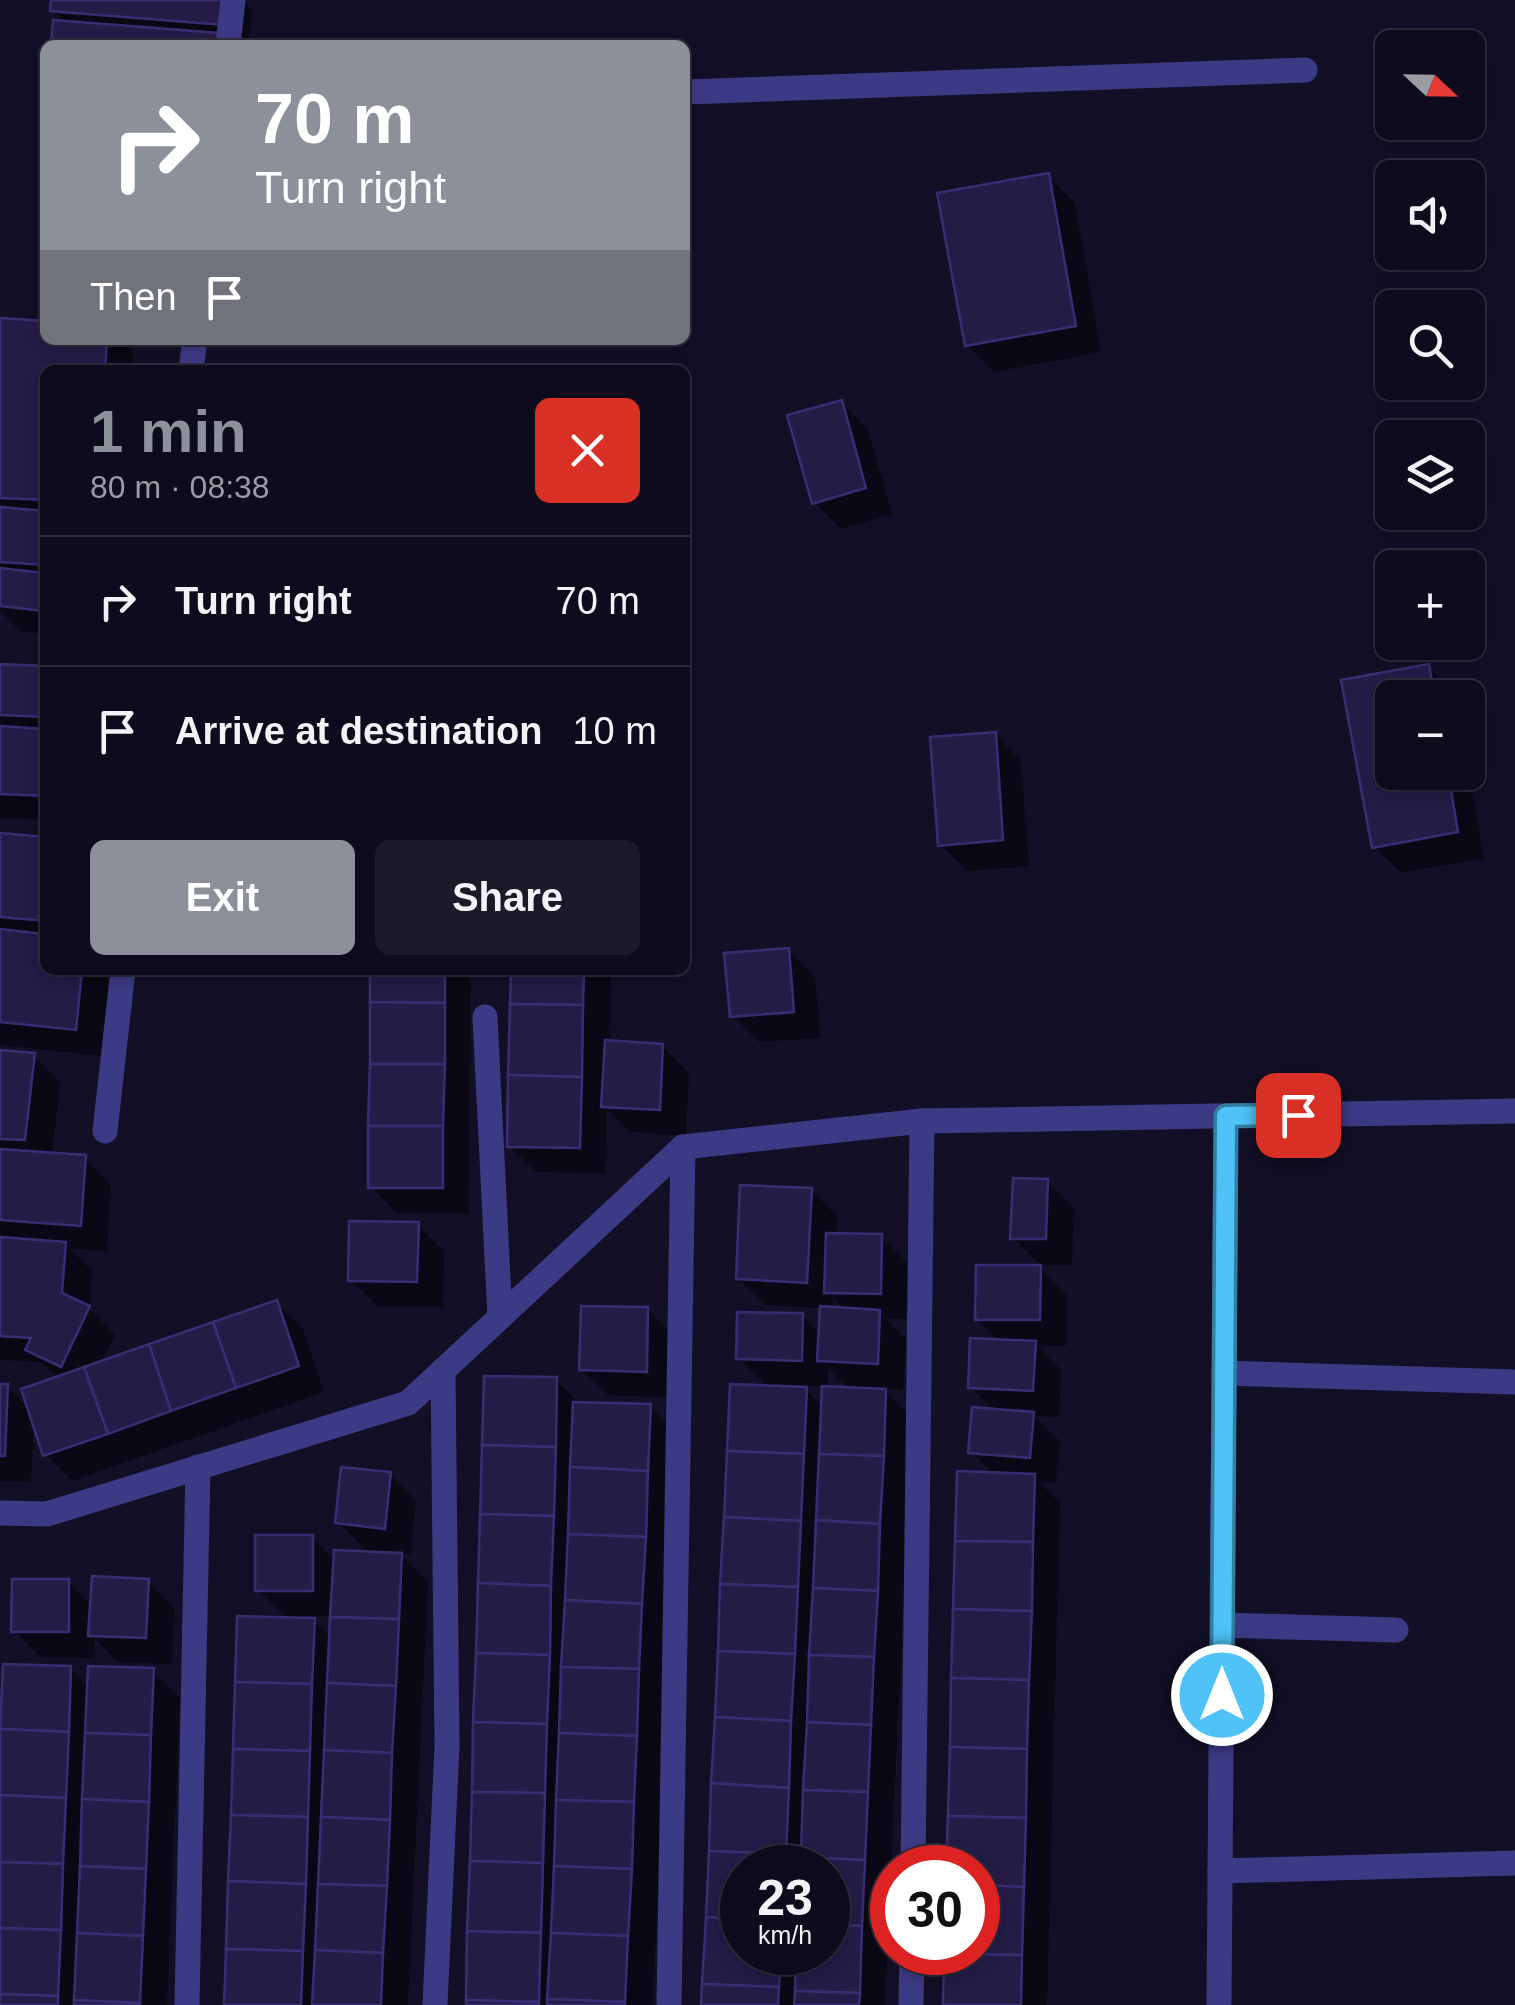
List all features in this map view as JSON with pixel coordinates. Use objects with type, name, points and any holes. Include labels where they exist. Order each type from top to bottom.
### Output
[{"type":"street","points":[[229,40],[233,0]]},
{"type":"street","points":[[690,92],[1305,70]]},
{"type":"street","points":[[104,1131],[122,975]]},
{"type":"street","points":[[485,1017],[500,1317]]},
{"type":"street","points":[[0,1514],[47,1514],[408,1402],[683,1147],[922,1122],[1515,1111]]},
{"type":"street","points":[[1219,2005],[1226,1116]]},
{"type":"street","points":[[913,1845],[922,1122]]},
{"type":"street","points":[[669,2005],[683,1147]]},
{"type":"street","points":[[436,2005],[447,1745],[443,1370]]},
{"type":"street","points":[[1224,1373],[1515,1382]]},
{"type":"street","points":[[188,2005],[198,1467]]},
{"type":"street","points":[[1222,1625],[1396,1630]]},
{"type":"street","points":[[1220,1871],[1515,1863]]},
{"type":"street","points":[[912,1975],[912,2005]]},
{"type":"building","points":[[51,0],[225,0],[223,25],[50,11]]},
{"type":"building","points":[[53,20],[219,33],[218,40],[51,40]]},
{"type":"building","points":[[1049,173],[1076,326],[965,346],[937,193]]},
{"type":"building","points":[[0,318],[40,321],[40,345],[107,345],[105,365],[40,365],[40,500],[0,498]]},
{"type":"building","points":[[842,400],[866,488],[812,504],[787,415]]},
{"type":"building","points":[[0,507],[40,511],[40,565],[0,562]]},
{"type":"building","points":[[0,568],[40,572],[40,610],[0,606]]},
{"type":"building","points":[[0,664],[40,666],[40,717],[0,715]]},
{"type":"building","points":[[1429,664],[1432,680],[1375,680],[1375,790],[1451,790],[1458,832],[1372,848],[1341,680]]},
{"type":"building","points":[[0,726],[40,729],[40,796],[0,794]]},
{"type":"building","points":[[996,732],[1003,840],[938,846],[930,737]]},
{"type":"building","points":[[0,833],[40,837],[40,921],[0,917]]},
{"type":"building","points":[[0,929],[40,933],[40,975],[82,975],[76,1030],[0,1022]]},
{"type":"building","points":[[789,948],[794,1012],[730,1017],[724,953]]},
{"type":"building","points":[[370,975],[445,975],[445,1003],[370,1002]]},
{"type":"building","points":[[511,975],[584,975],[583,1005],[510,1004]]},
{"type":"building","points":[[370,1002],[445,1003],[445,1064],[370,1064]]},
{"type":"building","points":[[510,1004],[583,1005],[582,1077],[508,1075]]},
{"type":"building","points":[[605,1040],[663,1044],[660,1110],[601,1107]]},
{"type":"building","points":[[0,1050],[35,1053],[25,1140],[0,1139]]},
{"type":"building","points":[[370,1064],[445,1064],[443,1126],[368,1126]]},
{"type":"building","points":[[508,1075],[582,1077],[580,1148],[507,1147]]},
{"type":"building","points":[[368,1126],[443,1126],[443,1188],[368,1188]]},
{"type":"building","points":[[0,1149],[86,1155],[81,1226],[0,1220]]},
{"type":"building","points":[[1013,1178],[1048,1179],[1046,1239],[1010,1239]]},
{"type":"building","points":[[740,1185],[812,1188],[807,1283],[736,1279]]},
{"type":"building","points":[[349,1221],[419,1222],[417,1282],[348,1281]]},
{"type":"building","points":[[826,1233],[882,1234],[881,1294],[824,1293]]},
{"type":"building","points":[[0,1237],[66,1242],[62,1293],[90,1306],[61,1367],[25,1350],[31,1338],[0,1336]]},
{"type":"building","points":[[976,1265],[1041,1265],[1040,1320],[975,1320]]},
{"type":"building","points":[[277,1300],[299,1366],[236,1388],[213,1322]]},
{"type":"building","points":[[581,1306],[648,1307],[647,1372],[579,1370]]},
{"type":"building","points":[[820,1306],[880,1310],[878,1364],[817,1361]]},
{"type":"building","points":[[737,1312],[803,1313],[802,1361],[736,1359]]},
{"type":"building","points":[[213,1322],[236,1388],[171,1411],[149,1344]]},
{"type":"building","points":[[970,1338],[1036,1341],[1033,1391],[968,1388]]},
{"type":"building","points":[[149,1344],[171,1411],[108,1434],[84,1367]]},
{"type":"building","points":[[84,1367],[108,1434],[43,1456],[21,1389]]},
{"type":"building","points":[[484,1376],[557,1377],[556,1447],[482,1445]]},
{"type":"building","points":[[0,1384],[8,1384],[5,1456],[0,1456]]},
{"type":"building","points":[[730,1384],[807,1387],[804,1454],[727,1451]]},
{"type":"building","points":[[822,1386],[886,1389],[884,1456],[819,1454]]},
{"type":"building","points":[[573,1402],[651,1404],[648,1471],[570,1467]]},
{"type":"building","points":[[972,1407],[1034,1412],[1030,1458],[968,1453]]},
{"type":"building","points":[[482,1445],[556,1447],[554,1516],[480,1514]]},
{"type":"building","points":[[727,1451],[804,1454],[801,1521],[724,1517]]},
{"type":"building","points":[[819,1454],[884,1456],[880,1524],[816,1520]]},
{"type":"building","points":[[341,1467],[391,1472],[385,1529],[335,1523]]},
{"type":"building","points":[[570,1467],[648,1471],[646,1537],[568,1534]]},
{"type":"building","points":[[957,1471],[1035,1474],[1033,1542],[955,1541]]},
{"type":"building","points":[[480,1514],[554,1516],[551,1586],[478,1583]]},
{"type":"building","points":[[724,1517],[801,1521],[798,1587],[720,1584]]},
{"type":"building","points":[[816,1520],[880,1524],[878,1591],[813,1588]]},
{"type":"building","points":[[568,1534],[646,1537],[642,1604],[565,1600]]},
{"type":"building","points":[[255,1535],[313,1535],[313,1591],[255,1591]]},
{"type":"building","points":[[955,1541],[1033,1542],[1032,1611],[953,1609]]},
{"type":"building","points":[[334,1550],[402,1553],[399,1619],[330,1617]]},
{"type":"building","points":[[92,1576],[149,1579],[146,1638],[88,1636]]},
{"type":"building","points":[[12,1579],[69,1579],[69,1632],[11,1632]]},
{"type":"building","points":[[478,1583],[551,1586],[550,1655],[476,1653]]},
{"type":"building","points":[[720,1584],[798,1587],[795,1654],[718,1651]]},
{"type":"building","points":[[813,1588],[878,1591],[874,1657],[809,1655]]},
{"type":"building","points":[[565,1600],[642,1604],[639,1669],[561,1667]]},
{"type":"building","points":[[953,1609],[1032,1611],[1029,1680],[951,1678]]},
{"type":"building","points":[[237,1616],[315,1618],[312,1684],[235,1682]]},
{"type":"building","points":[[330,1617],[399,1619],[396,1686],[327,1683]]},
{"type":"building","points":[[718,1651],[795,1654],[791,1721],[715,1717]]},
{"type":"building","points":[[476,1653],[550,1655],[547,1724],[473,1722]]},
{"type":"building","points":[[809,1655],[874,1657],[871,1725],[807,1722]]},
{"type":"building","points":[[3,1664],[71,1666],[69,1732],[0,1729]]},
{"type":"building","points":[[88,1666],[154,1668],[151,1735],[85,1733]]},
{"type":"building","points":[[561,1667],[639,1669],[637,1736],[559,1733]]},
{"type":"building","points":[[951,1678],[1029,1680],[1027,1749],[950,1747]]},
{"type":"building","points":[[235,1682],[312,1684],[310,1751],[233,1749]]},
{"type":"building","points":[[327,1683],[396,1686],[392,1753],[324,1750]]},
{"type":"building","points":[[715,1717],[791,1721],[789,1788],[711,1783]]},
{"type":"building","points":[[473,1722],[547,1724],[545,1793],[472,1792]]},
{"type":"building","points":[[807,1722],[871,1725],[868,1792],[803,1790]]},
{"type":"building","points":[[0,1729],[69,1732],[66,1798],[0,1795]]},
{"type":"building","points":[[85,1733],[151,1735],[149,1802],[82,1799]]},
{"type":"building","points":[[559,1733],[637,1736],[634,1802],[556,1800]]},
{"type":"building","points":[[950,1747],[1027,1749],[1026,1818],[948,1816]]},
{"type":"building","points":[[233,1749],[310,1751],[308,1817],[231,1815]]},
{"type":"building","points":[[324,1750],[392,1753],[390,1820],[321,1817]]},
{"type":"building","points":[[711,1783],[789,1788],[786,1845],[720,1845],[720,1851],[709,1851]]},
{"type":"building","points":[[803,1790],[868,1792],[865,1860],[850,1859],[850,1845],[801,1845]]},
{"type":"building","points":[[472,1792],[545,1793],[543,1863],[470,1861]]},
{"type":"building","points":[[0,1795],[66,1798],[63,1864],[0,1862]]},
{"type":"building","points":[[82,1799],[149,1802],[146,1869],[80,1866]]},
{"type":"building","points":[[556,1800],[634,1802],[632,1869],[554,1866]]},
{"type":"building","points":[[231,1815],[308,1817],[306,1884],[228,1881]]},
{"type":"building","points":[[948,1816],[1026,1818],[1024,1887],[1000,1886],[1000,1845],[947,1845]]},
{"type":"building","points":[[321,1817],[390,1820],[387,1886],[318,1884]]},
{"type":"building","points":[[709,1851],[720,1851],[720,1918],[706,1917]]},
{"type":"building","points":[[850,1859],[865,1860],[862,1926],[850,1926]]},
{"type":"building","points":[[470,1861],[543,1863],[541,1933],[467,1931]]},
{"type":"building","points":[[0,1862],[63,1864],[61,1930],[0,1928]]},
{"type":"building","points":[[80,1866],[146,1869],[143,1936],[77,1933]]},
{"type":"building","points":[[554,1866],[632,1869],[628,1936],[551,1933]]},
{"type":"building","points":[[228,1881],[306,1884],[303,1951],[226,1949]]},
{"type":"building","points":[[318,1884],[387,1886],[383,1953],[315,1950]]},
{"type":"building","points":[[1000,1886],[1024,1887],[1022,1955],[1000,1955]]},
{"type":"building","points":[[706,1917],[720,1918],[720,1975],[780,1975],[779,1987],[702,1984]]},
{"type":"building","points":[[850,1926],[862,1926],[860,1993],[795,1991],[795,1975],[850,1975]]},
{"type":"building","points":[[0,1928],[61,1930],[58,1996],[0,1994]]},
{"type":"building","points":[[467,1931],[541,1933],[539,2002],[466,2000]]},
{"type":"building","points":[[77,1933],[143,1936],[140,2003],[74,2000]]},
{"type":"building","points":[[551,1933],[628,1936],[625,2002],[547,1999]]},
{"type":"building","points":[[226,1949],[303,1951],[301,2005],[224,2005]]},
{"type":"building","points":[[315,1950],[383,1953],[381,2005],[312,2005]]},
{"type":"building","points":[[1000,1955],[1022,1955],[1021,2005],[943,2005],[944,1975],[1000,1975]]},
{"type":"building","points":[[702,1984],[779,1987],[778,2005],[701,2005]]},
{"type":"building","points":[[795,1991],[860,1993],[859,2005],[794,2005]]},
{"type":"building","points":[[0,1994],[58,1996],[58,2005],[0,2005]]},
{"type":"building","points":[[547,1999],[625,2002],[625,2005],[547,2005]]},
{"type":"building","points":[[74,2000],[140,2003],[140,2005],[74,2005]]},
{"type":"building","points":[[466,2000],[539,2002],[539,2005],[466,2005]]},
{"type":"route","points":[[1222,1695],[1226,1116],[1298,1115]]}]
